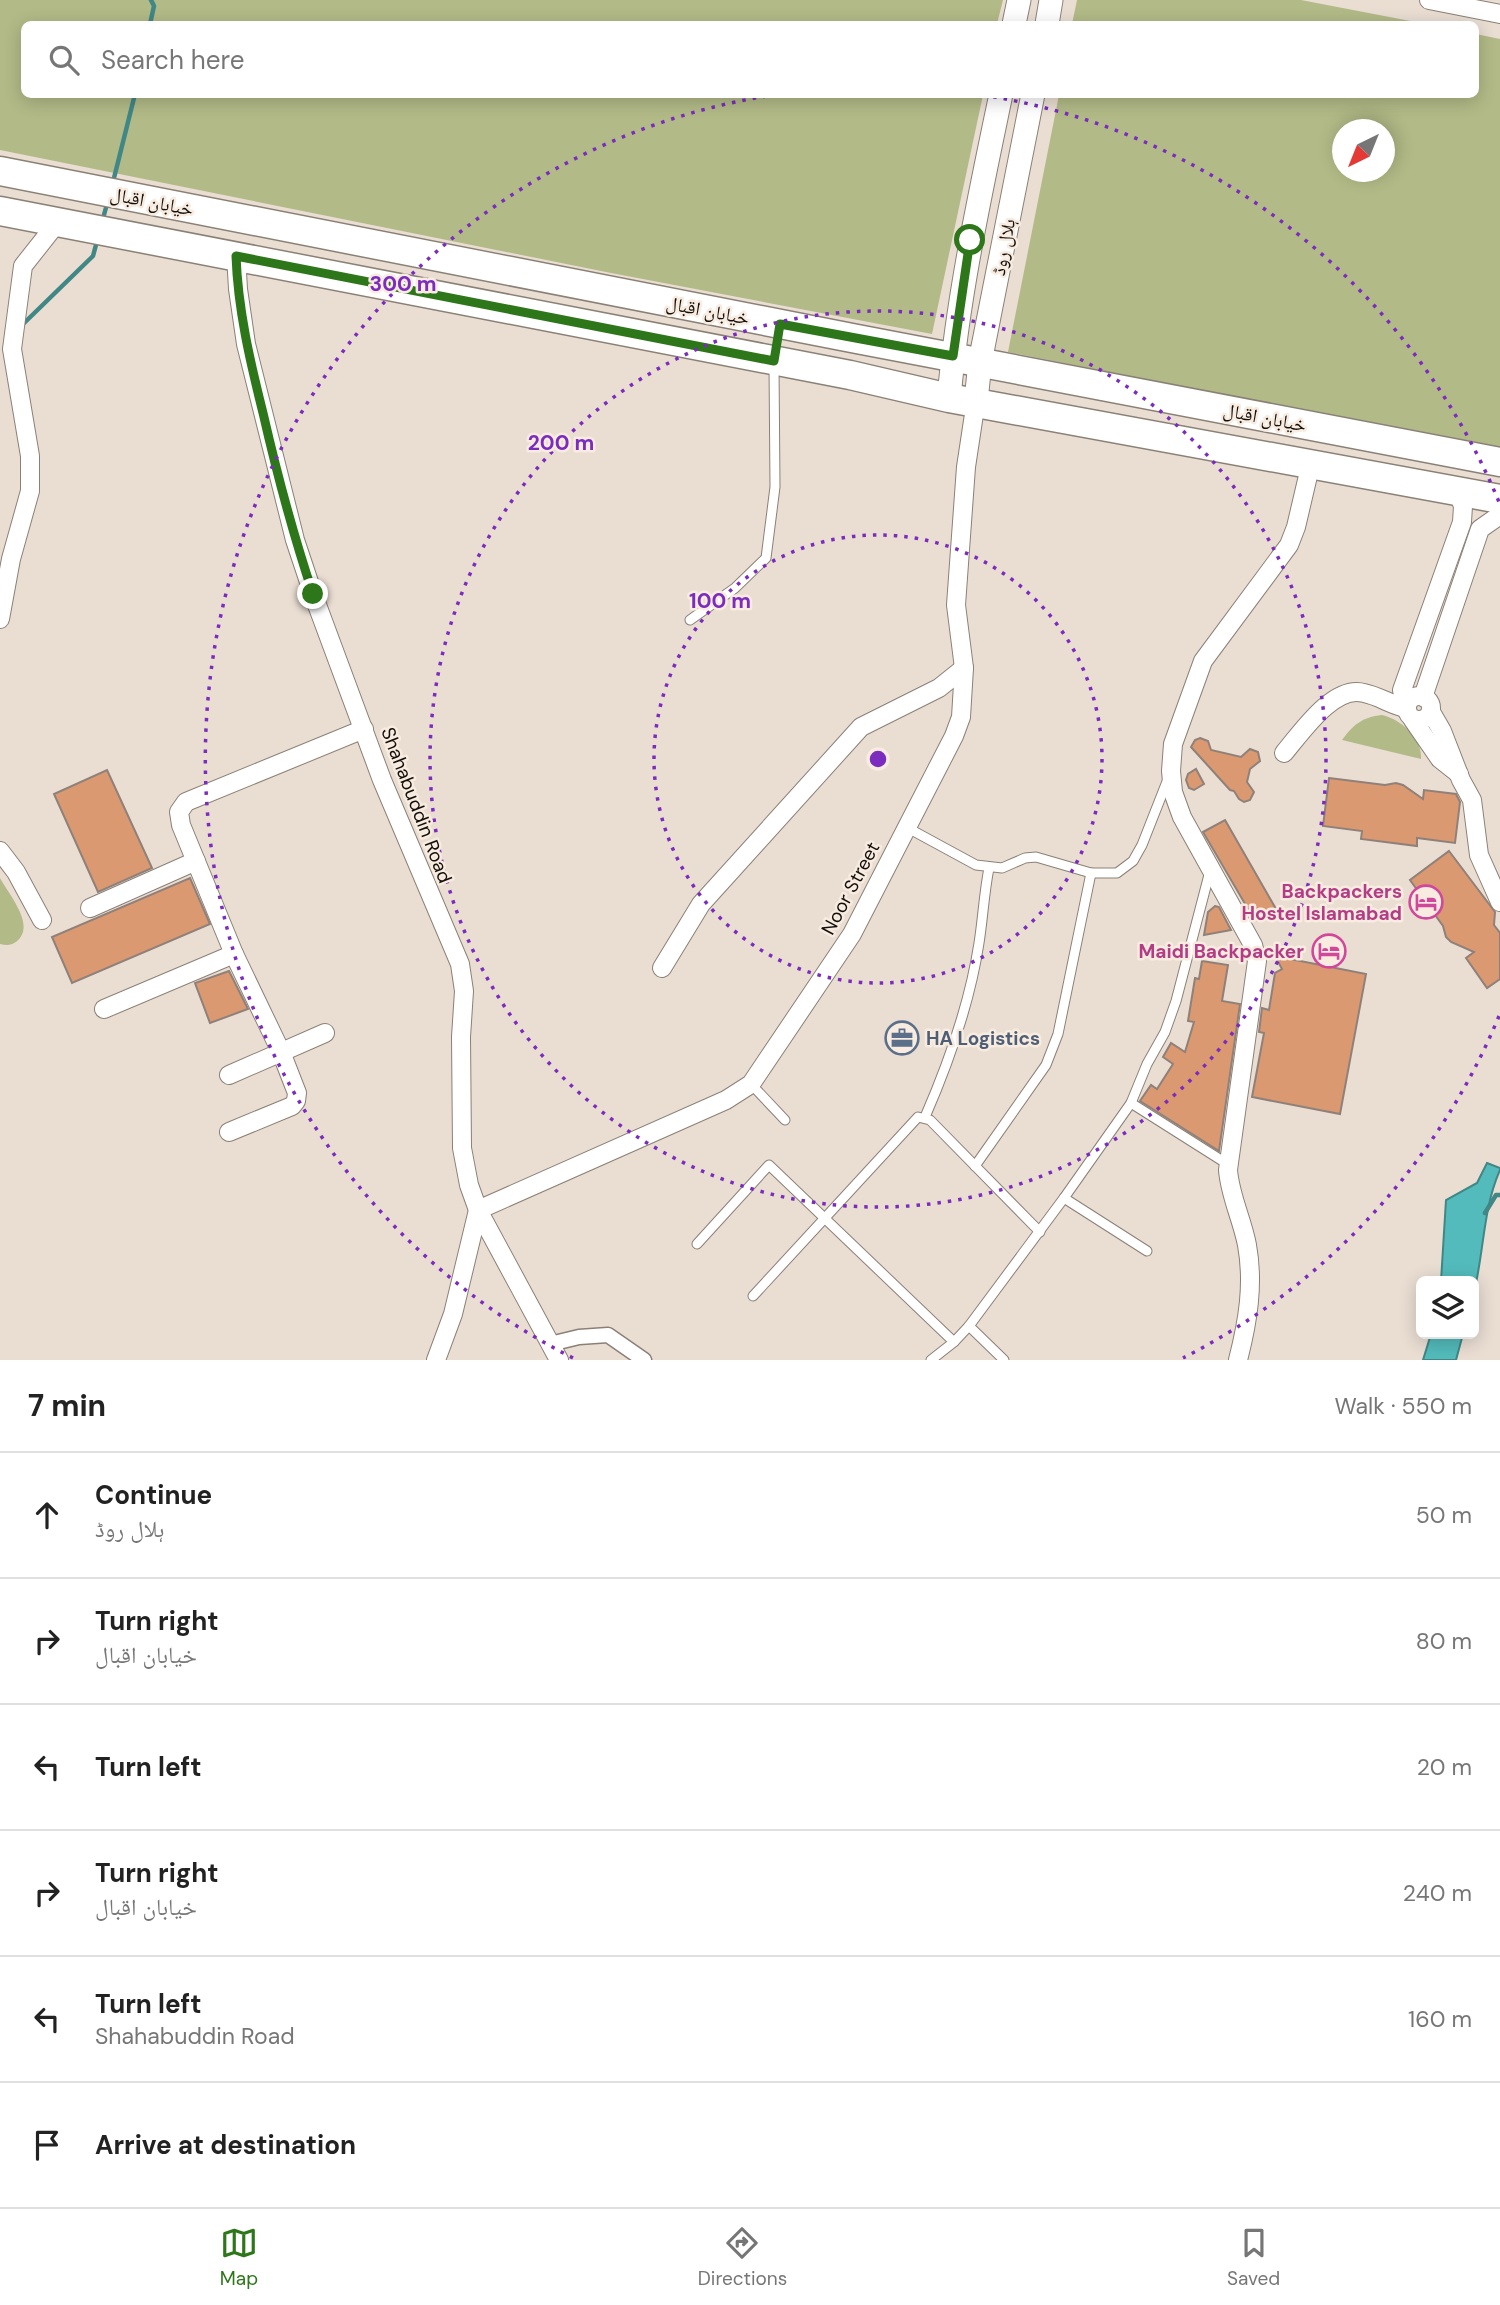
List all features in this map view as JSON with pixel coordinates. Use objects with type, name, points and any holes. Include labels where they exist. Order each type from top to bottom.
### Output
[{"type":"main road","name":"خیابان اقبال","points":[[0,171],[1500,462]]},
{"type":"main road","name":"خیابان اقبال","points":[[0,211],[962,399],[1500,499]]},
{"type":"main road","points":[[236,256],[240,218]]},
{"type":"main road","points":[[774,361],[780,324]]},
{"type":"main road","points":[[1311,463],[1318,428]]},
{"type":"street","points":[[1015,21],[1019,0]]},
{"type":"street","points":[[1047,21],[1051,0]]},
{"type":"street","points":[[1429,0],[1500,14]]},
{"type":"street","name":"ہلال روڈ","points":[[962,399],[953,356],[970,240],[999,98]]},
{"type":"street","name":"ہلال روڈ","points":[[962,399],[980,362],[1032,98]]},
{"type":"street","points":[[0,619],[11,559],[30,491],[30,456],[12,349],[23,266],[57,223]]},
{"type":"street","name":"Shahabuddin Road","points":[[236,256],[241,318],[281,488],[313,594],[382,780],[460,964],[464,991],[460,1037],[462,1149],[469,1185],[478,1210],[554,1352]]},
{"type":"street","name":"Noor Street","points":[[478,1210],[726,1100],[751,1084],[852,934],[954,736],[961,717],[964,668],[956,605],[966,467],[962,399]]},
{"type":"street","points":[[1238,1360],[1249,1307],[1250,1280],[1247,1244],[1229,1188],[1229,1166],[1257,961],[1252,945],[1182,817],[1173,792],[1173,744],[1203,661],[1289,545],[1311,463]]},
{"type":"street","points":[[1457,491],[1462,506],[1462,522],[1402,691],[1416,708],[1440,760],[1458,774],[1474,806],[1479,856],[1500,902]]},
{"type":"street","points":[[1416,708],[1480,529],[1500,515]]},
{"type":"street","points":[[662,968],[701,904],[861,727],[939,688],[964,668]]},
{"type":"street","points":[[1284,753],[1334,699],[1346,693],[1365,693],[1416,708]]},
{"type":"street","points":[[229,1132],[292,1106],[296,1101],[296,1093],[282,1052],[234,954],[178,812],[186,802],[364,729]]},
{"type":"street","points":[[0,851],[16,872],[42,920]]},
{"type":"street","points":[[90,908],[196,861]]},
{"type":"street","points":[[104,1009],[234,954]]},
{"type":"street","points":[[229,1075],[324,1033]]},
{"type":"street","points":[[436,1360],[453,1314],[478,1210]]},
{"type":"street","points":[[554,1352],[579,1337],[608,1335],[644,1360]]},
{"type":"lane","points":[[690,620],[735,588],[766,558],[775,487],[774,361]]},
{"type":"lane","points":[[905,827],[960,858],[989,868],[1002,868],[1025,858],[1036,857],[1091,873],[1117,873],[1133,861],[1142,845],[1171,771]]},
{"type":"lane","points":[[925,1117],[942,1077],[965,1002],[979,944],[989,868]]},
{"type":"lane","points":[[931,1360],[970,1326],[1131,1103],[1147,1064],[1165,1032],[1176,1001],[1210,871]]},
{"type":"lane","points":[[975,1166],[1046,1065],[1058,1034],[1091,873]]},
{"type":"lane","points":[[751,1084],[785,1120]]},
{"type":"lane","points":[[1131,1103],[1229,1166]]},
{"type":"lane","points":[[925,1117],[1040,1232]]},
{"type":"lane","points":[[753,1296],[915,1120],[925,1117]]},
{"type":"lane","points":[[697,1244],[769,1165],[954,1342]]},
{"type":"lane","points":[[1064,1198],[1147,1251]]},
{"type":"lane","points":[[970,1326],[1004,1360]]},
{"type":"green space","points":[[0,0],[1003,0],[998,21],[21,21],[21,98],[982,98],[932,334],[611,273],[0,150]]},
{"type":"green space","points":[[1077,0],[1301,0],[1410,21],[1073,21]]},
{"type":"green space","points":[[1479,35],[1500,39],[1500,450],[1008,352],[1058,98],[1479,98]]},
{"type":"green space","points":[[1382,715],[1397,721],[1409,731],[1418,744],[1421,759],[1342,740],[1359,723]]},
{"type":"green space","points":[[0,878],[18,908],[23,924],[20,938],[9,945],[0,944]]},
{"type":"water","points":[[1487,1163],[1500,1168],[1490,1199],[1477,1276],[1441,1276],[1446,1200],[1477,1183]]},
{"type":"water","points":[[1429,1339],[1462,1339],[1456,1360],[1423,1360]]},
{"type":"building","points":[[1200,738],[1208,741],[1211,750],[1241,757],[1250,749],[1258,752],[1260,761],[1250,769],[1247,782],[1254,792],[1250,800],[1244,802],[1239,799],[1191,747],[1195,740]]},
{"type":"building","points":[[1196,769],[1204,784],[1194,790],[1189,788],[1186,780],[1188,774]]},
{"type":"building","points":[[107,770],[152,868],[98,892],[54,794]]},
{"type":"building","points":[[1329,778],[1385,785],[1396,783],[1423,799],[1424,790],[1456,794],[1460,802],[1455,843],[1417,838],[1417,846],[1361,839],[1362,831],[1323,826]]},
{"type":"building","points":[[1225,820],[1276,909],[1255,921],[1203,832]]},
{"type":"building","points":[[1449,851],[1495,912],[1494,925],[1500,933],[1500,979],[1487,988],[1466,958],[1474,952],[1446,937],[1443,926],[1410,880]]},
{"type":"building","points":[[190,878],[210,924],[72,983],[52,937]]},
{"type":"building","points":[[1215,906],[1219,907],[1231,930],[1204,935],[1208,912]]},
{"type":"building","points":[[1275,956],[1366,974],[1340,1114],[1252,1097],[1264,1033],[1259,1032],[1262,1008],[1269,1010],[1275,973],[1282,969]]},
{"type":"building","points":[[1202,961],[1228,965],[1222,1001],[1240,1004],[1219,1151],[1140,1101],[1151,1085],[1157,1089],[1173,1064],[1163,1057],[1171,1043],[1185,1052],[1194,1022],[1188,1021],[1195,978],[1199,979]]},
{"type":"building","points":[[229,971],[248,1009],[210,1023],[195,983]]},
{"type":"waterway","points":[[151,0],[154,6],[151,21]]},
{"type":"waterway","points":[[113,182],[134,98]]},
{"type":"waterway","points":[[102,222],[107,204]]},
{"type":"waterway","points":[[20,327],[93,256],[97,241]]},
{"type":"waterway","points":[[1485,1213],[1496,1195],[1500,1195]]},
{"type":"place","name":"Backpackers Hostel Islamabad","points":[[1426,902]]},
{"type":"place","name":"Maidi Backpacker","points":[[1329,951]]},
{"type":"place","name":"HA Logistics","points":[[902,1038]]},
{"type":"route","points":[[313,594],[277,475],[246,344],[236,256],[774,361],[780,324],[953,356],[970,240]]}]
